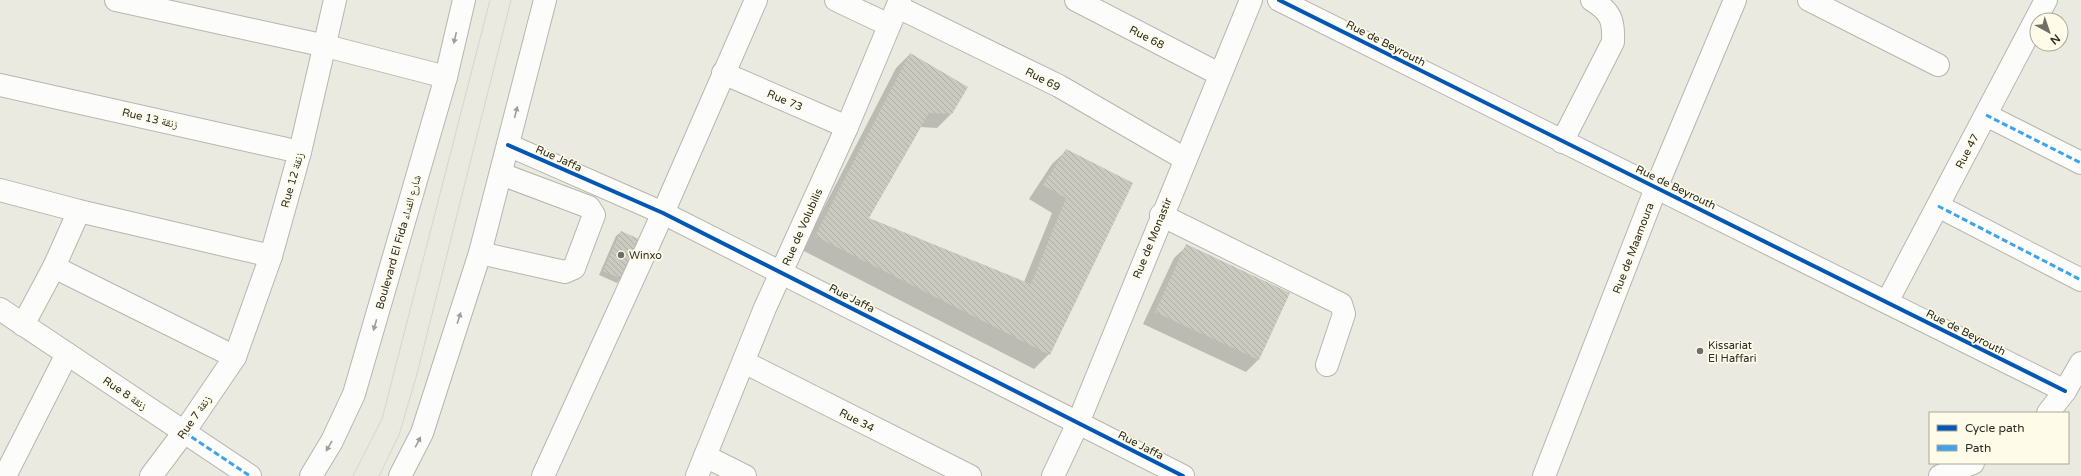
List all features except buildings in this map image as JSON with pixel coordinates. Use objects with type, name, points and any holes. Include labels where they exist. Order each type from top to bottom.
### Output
[{"type":"street","points":[[116,0],[326,46],[446,77]]},
{"type":"street","name":"Rue 12 زنقة","points":[[235,357],[271,256],[300,152],[326,46],[335,0]]},
{"type":"street","name":"Boulevard El Fida شارع الفداء","points":[[311,476],[332,441],[354,394],[446,77],[464,0]]},
{"type":"street","points":[[400,476],[422,433],[480,253],[545,0]]},
{"type":"street","points":[[543,476],[756,0]]},
{"type":"street","name":"Rue 69","points":[[836,0],[896,11],[1059,86],[1185,159]]},
{"type":"street","name":"Rue 68","points":[[1076,0],[1219,74]]},
{"type":"street","name":"Rue de Monastir","points":[[1053,476],[1078,423],[1161,215],[1251,0]]},
{"type":"street","name":"Rue de Beyrouth","points":[[1279,0],[2065,391]]},
{"type":"street","name":"Rue de Maamoura","points":[[1544,476],[1656,188],[1735,0]]},
{"type":"street","points":[[1809,0],[1938,65]]},
{"type":"street","name":"Rue 47","points":[[1887,302],[2046,0]]},
{"type":"street","points":[[1562,142],[1613,42],[1614,25],[1600,6]]},
{"type":"street","name":"Rue de Volubilis","points":[[697,476],[765,308],[847,127],[896,11]]},
{"type":"street","name":"Rue 73","points":[[723,73],[847,127]]},
{"type":"street","name":"Rue 13 زنقة","points":[[0,85],[300,152]]},
{"type":"street","points":[[1986,115],[2081,163]]},
{"type":"street","name":"Rue Jaffa","points":[[508,145],[662,213],[1183,476]]},
{"type":"street","points":[[480,253],[566,272],[574,268],[594,215],[589,207],[501,174]]},
{"type":"street","points":[[0,190],[79,211],[271,256]]},
{"type":"street","points":[[1938,206],[2081,280]]},
{"type":"street","points":[[23,325],[54,267],[79,211]]},
{"type":"street","points":[[1161,215],[1341,304],[1344,314],[1328,365]]},
{"type":"street","points":[[54,267],[235,357]]},
{"type":"street","name":"Rue 8 زنقة","points":[[0,309],[250,476]]},
{"type":"street","points":[[5,476],[67,354]]},
{"type":"street","name":"Rue 7 زنقة","points":[[151,476],[184,432],[235,357]]},
{"type":"street","name":"Rue 34","points":[[744,362],[970,476]]},
{"type":"street","points":[[2049,412],[2065,391],[2081,363]]},
{"type":"street","points":[[705,456],[746,476]]},
{"type":"tram line","points":[[353,476],[382,419],[490,0]]},
{"type":"tram line","points":[[379,476],[399,435],[417,374],[511,0]]},
{"type":"marked path","points":[[1986,115],[2081,163]]},
{"type":"marked path","points":[[1938,206],[2081,280]]},
{"type":"marked path","points":[[184,432],[250,476]]},
{"type":"cycle path","points":[[1279,0],[2065,391]]},
{"type":"cycle path","points":[[508,145],[663,213],[1183,476]]},
{"type":"place","name":"Winxo","points":[[621,255]]},
{"type":"place","name":"Kissariat El Haffari","points":[[1700,351]]}]
